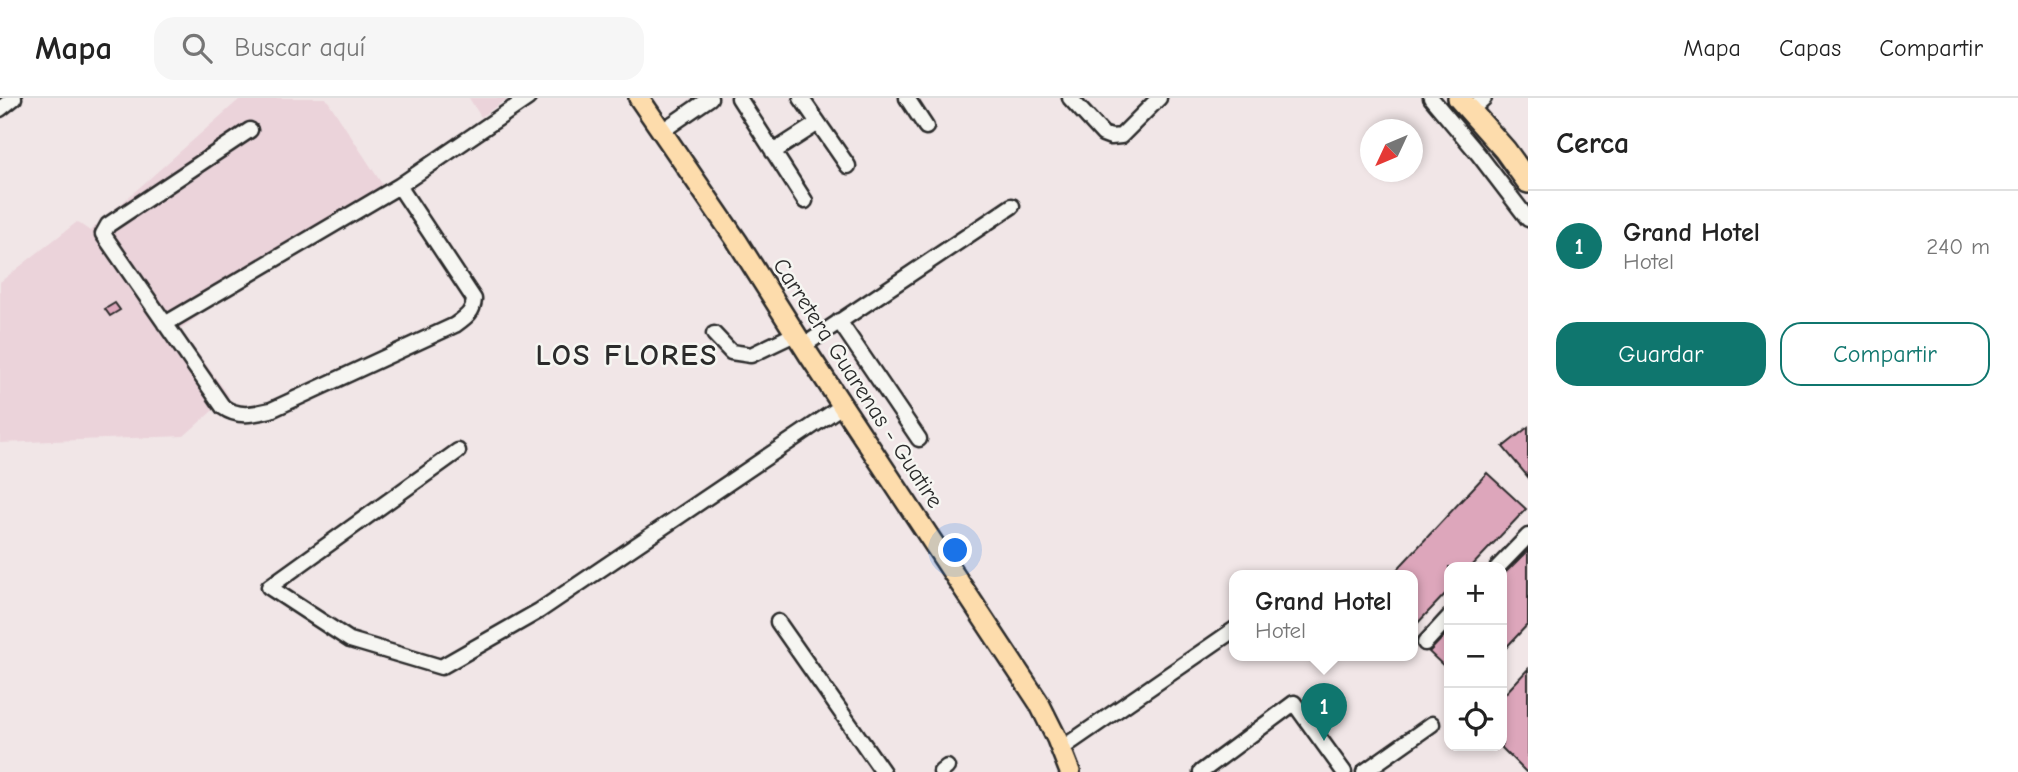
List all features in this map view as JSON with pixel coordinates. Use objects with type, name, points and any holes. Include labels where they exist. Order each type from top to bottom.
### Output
[{"type":"highway","points":[[1471,102],[1528,182]]},
{"type":"main road","name":"Carretera Guarenas - Guatire","points":[[639,98],[737,241],[799,340],[1039,703],[1069,772]]},
{"type":"street","points":[[0,109],[14,98]]},
{"type":"street","points":[[165,324],[399,186],[528,98]]},
{"type":"street","points":[[662,131],[710,98]]},
{"type":"street","points":[[739,98],[805,201]]},
{"type":"street","points":[[801,98],[848,166]]},
{"type":"street","points":[[907,98],[926,127]]},
{"type":"street","points":[[1070,98],[1103,134],[1111,137],[1121,136],[1159,98]]},
{"type":"street","points":[[1431,98],[1528,219]]},
{"type":"street","points":[[774,152],[818,123]]},
{"type":"street","points":[[250,130],[104,230],[104,238],[223,407],[230,413],[254,414],[271,410],[455,325],[468,316],[474,299],[399,186]]},
{"type":"street","points":[[714,334],[731,352],[751,355],[799,340],[839,321],[1012,206]]},
{"type":"street","points":[[839,321],[919,439]]},
{"type":"street","points":[[458,451],[269,587],[350,640],[441,667],[539,611],[842,405]]},
{"type":"street","points":[[1503,562],[1528,536]]},
{"type":"street","points":[[778,622],[883,772]]},
{"type":"street","points":[[1425,643],[1444,622]]},
{"type":"street","points":[[1061,749],[1229,633]]},
{"type":"street","points":[[1200,772],[1294,703],[1344,772]]},
{"type":"street","points":[[1364,772],[1432,724]]},
{"type":"shaded area","points":[[241,98],[326,98],[384,187],[180,329],[229,396],[184,436],[0,443],[0,282],[77,222],[90,231]]},
{"type":"shaded area","points":[[469,98],[508,98],[481,117]]},
{"type":"building","points":[[115,303],[120,310],[110,316],[105,309]]},
{"type":"building","points":[[1528,427],[1528,477],[1503,447]]},
{"type":"building","points":[[1487,473],[1526,509],[1476,562],[1444,562],[1444,595],[1418,623],[1418,570],[1397,570]]},
{"type":"building","points":[[1528,550],[1528,624],[1507,647],[1507,625],[1507,571]]},
{"type":"building","points":[[1444,636],[1444,666],[1429,652]]},
{"type":"building","points":[[1528,669],[1528,772],[1505,751],[1507,692]]},
{"type":"place","name":"Grand Hotel","points":[[1324,741]]},
{"type":"district","name":"LOS FLORES","points":[[627,355]]}]
